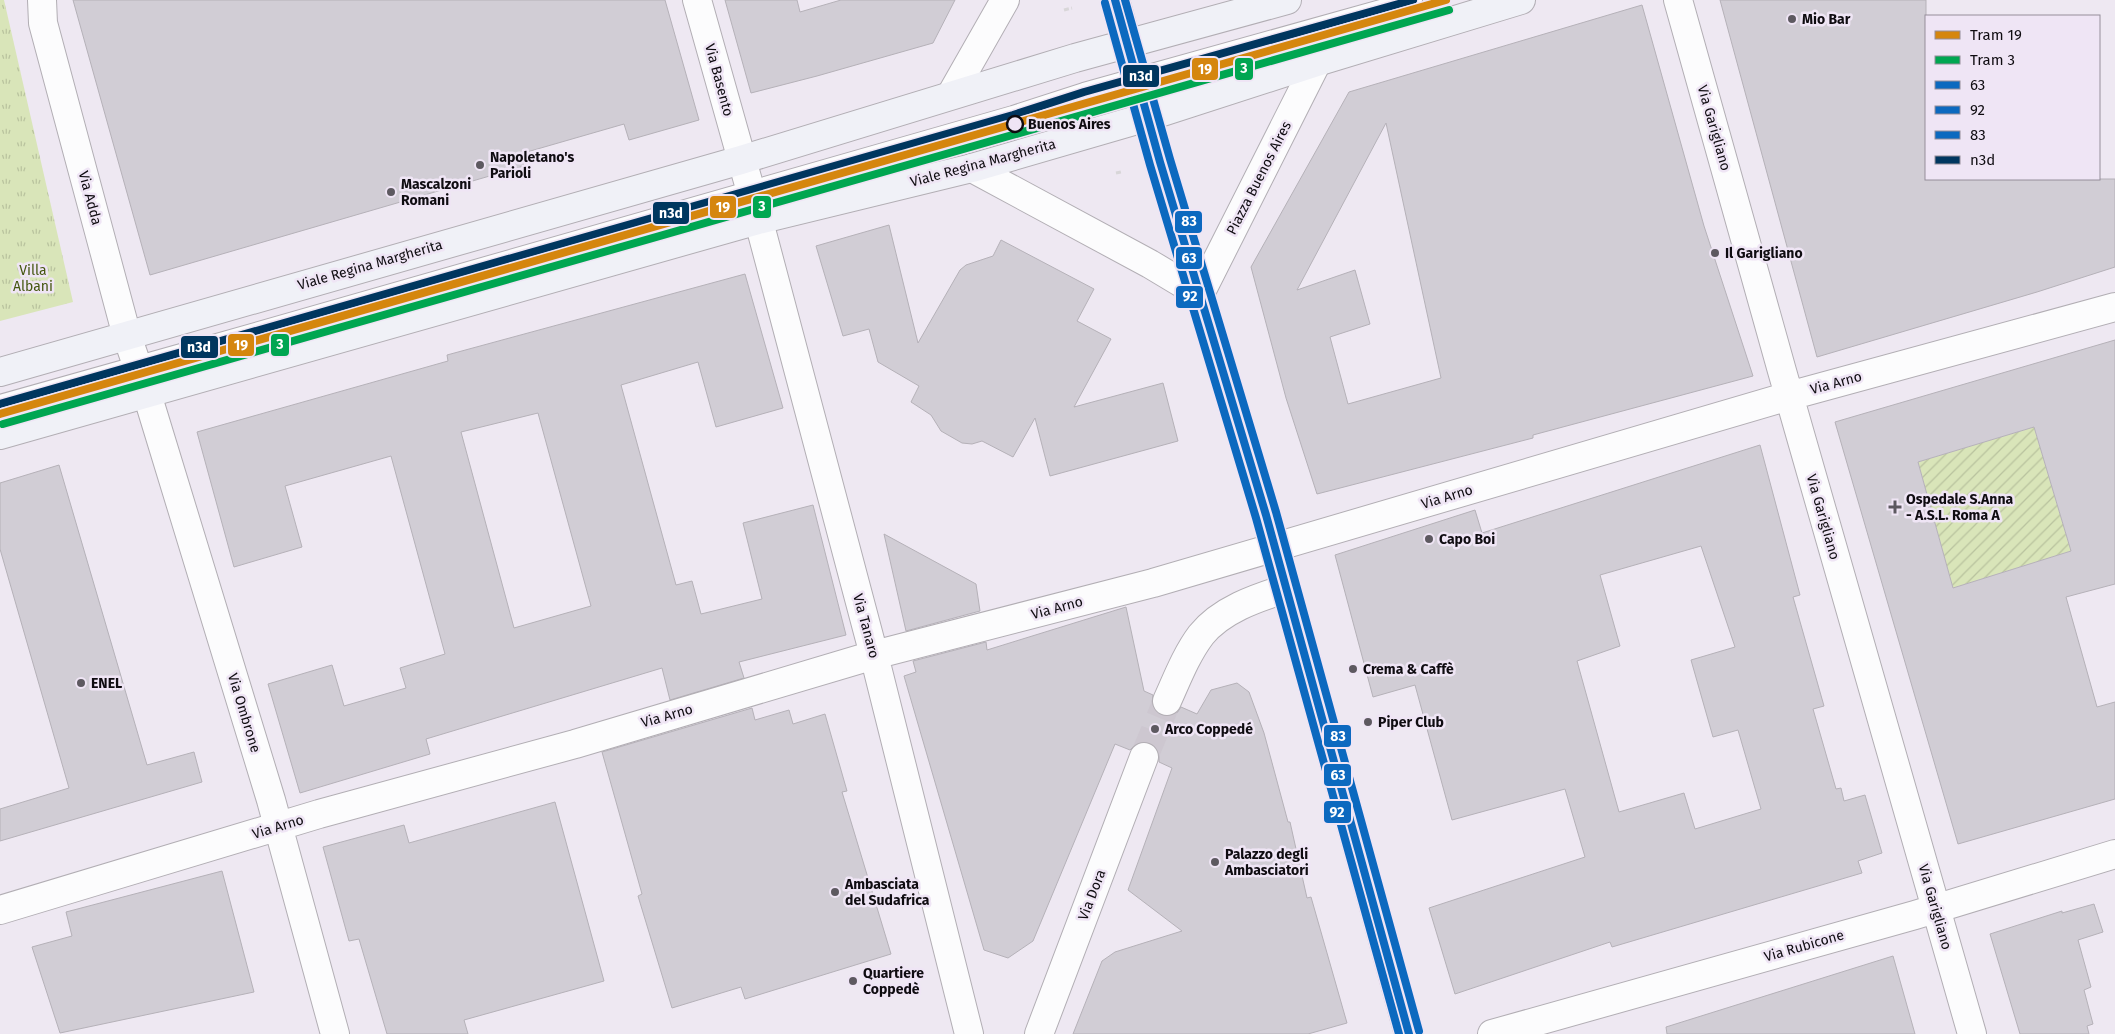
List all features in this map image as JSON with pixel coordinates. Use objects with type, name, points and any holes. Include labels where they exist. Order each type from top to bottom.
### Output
[{"type":"main road","name":"Viale Regina Margherita","points":[[0,372],[741,160],[951,95],[1127,44],[1288,0]]},
{"type":"main road","name":"Viale Regina Margherita","points":[[0,435],[758,220],[972,168],[1148,117],[1317,62],[1521,0]]},
{"type":"street","name":"Via Adda","points":[[42,0],[42,22],[127,336],[147,394]]},
{"type":"street","name":"Via Basento","points":[[697,0],[741,160]]},
{"type":"street","points":[[951,95],[1005,0]]},
{"type":"street","points":[[1115,0],[1275,547],[1285,589],[1409,1034]]},
{"type":"street","name":"Via Garigliano","points":[[1678,0],[1789,396],[1972,1034]]},
{"type":"street","name":"Piazza Buenos Aires","points":[[1200,294],[1317,62]]},
{"type":"street","points":[[741,160],[758,220]]},
{"type":"street","points":[[972,168],[1150,264],[1200,294]]},
{"type":"street","name":"Via Tanaro","points":[[758,220],[874,655],[968,1034]]},
{"type":"street","name":"Via Arno","points":[[0,910],[278,827],[575,744],[874,655],[1153,583],[1789,396],[2115,307]]},
{"type":"street","name":"Via Ombrone","points":[[147,394],[278,827],[335,1034]]},
{"type":"street","points":[[1167,701],[1191,652],[1209,627],[1241,605],[1285,589]]},
{"type":"street","name":"Via Dora","points":[[1039,1034],[1144,756]]},
{"type":"street","name":"Via Rubicone","points":[[1492,1034],[1935,909],[2115,854]]},
{"type":"lane","points":[[0,404],[1414,0]]},
{"type":"path","points":[[1064,10],[1072,8]]},
{"type":"path","points":[[1116,173],[1121,172]]},
{"type":"green space","name":"Villa Albani","points":[[0,0],[4,0],[73,302],[0,321]]},
{"type":"green space","points":[[2034,427],[2071,551],[1953,588],[1918,462]]},
{"type":"building","points":[[73,0],[665,0],[699,120],[629,140],[624,124],[520,154],[524,166],[150,275]]},
{"type":"building","points":[[725,0],[797,0],[800,12],[841,0],[955,0],[933,43],[751,93]]},
{"type":"building","points":[[1720,0],[1926,0],[1925,180],[2115,179],[2115,267],[1817,357]]},
{"type":"building","points":[[1642,5],[1704,226],[1753,376],[1533,435],[1533,438],[1317,494],[1286,398],[1251,267],[1349,92]],"holes":[[[1386,123],[1441,378],[1348,404],[1330,337],[1370,324],[1355,270],[1297,290]]]},
{"type":"building","points":[[889,225],[918,343],[960,270],[966,265],[993,256],[1001,240],[1094,289],[1077,321],[1111,339],[1074,407],[1163,383],[1178,441],[1050,476],[1035,418],[1013,457],[982,441],[972,444],[962,443],[941,431],[931,415],[911,402],[919,386],[878,362],[869,329],[843,336],[816,246]]},
{"type":"building","points":[[745,274],[783,408],[716,427],[698,362],[621,385],[676,585],[692,581],[701,614],[762,599],[743,523],[813,505],[846,635],[739,662],[744,678],[670,700],[662,668],[426,739],[430,754],[300,793],[268,684],[332,665],[344,706],[406,688],[400,668],[445,654],[391,456],[285,486],[302,547],[234,567],[197,432],[448,361],[447,355]],"holes":[[[538,413],[591,606],[514,628],[461,432]]]},
{"type":"building","points":[[2115,340],[2115,584],[2066,597],[2097,707],[2115,702],[2115,799],[1958,844],[1835,422]],"holes":[[[2034,427],[2071,551],[1953,588],[1918,462]]]},
{"type":"building","points":[[1760,445],[1800,595],[1793,597],[1824,706],[1813,709],[1836,789],[1841,788],[1844,801],[1865,795],[1882,853],[1858,861],[1862,873],[1612,947],[1610,942],[1455,994],[1429,908],[1585,857],[1565,789],[1452,820],[1415,685],[1373,697],[1335,555],[1475,510],[1482,533]],"holes":[[[1701,546],[1735,647],[1691,660],[1713,737],[1738,730],[1761,809],[1695,829],[1684,793],[1619,812],[1577,661],[1620,646],[1600,575]]]},
{"type":"building","name":"ENEL","points":[[59,465],[147,765],[194,752],[202,782],[0,841],[0,809],[69,788],[0,549],[0,483]]},
{"type":"building","points":[[884,534],[976,584],[980,611],[906,631]]},
{"type":"building","points":[[1126,607],[1144,691],[1153,695],[1152,703],[1154,710],[1160,715],[1169,716],[1177,713],[1181,707],[1197,714],[1211,690],[1237,683],[1249,692],[1264,733],[1288,822],[1290,822],[1307,898],[1311,897],[1347,1023],[1308,1034],[1073,1034],[1102,961],[1115,952],[1182,931],[1128,890],[1172,768],[1159,762],[1156,748],[1149,742],[1141,742],[1130,750],[1115,744],[1033,941],[1008,958],[984,950],[904,676],[916,672],[913,661],[986,642],[987,650]]},
{"type":"building","points":[[752,708],[755,720],[789,710],[793,724],[825,714],[847,791],[842,792],[891,954],[745,999],[741,987],[672,1008],[638,896],[642,894],[602,752]]},
{"type":"building","points":[[555,802],[604,981],[464,1020],[468,1034],[387,1034],[359,939],[349,941],[323,847],[404,825],[409,843]]},
{"type":"building","points":[[222,871],[254,992],[60,1033],[32,947],[72,936],[66,912]]},
{"type":"building","points":[[2094,904],[2103,932],[2078,940],[2091,987],[2084,990],[2093,1024],[2087,1026],[2089,1034],[2020,1034],[1990,934],[2062,911],[2062,913]]},
{"type":"building","points":[[1893,956],[1915,1034],[1667,1034],[1666,1027]]},
{"type":"tunnel","points":[[1144,757],[1167,701]]},
{"type":"tram line","name":"19","points":[[0,414],[1446,0]]},
{"type":"tram line","name":"3","points":[[3,424],[1449,10]]},
{"type":"transit line","name":"63","points":[[1115,0],[1160,162],[1266,515],[1409,1034]]},
{"type":"transit line","name":"83","points":[[1125,0],[1170,159],[1276,512],[1419,1031]]},
{"type":"transit line","name":"n3d","points":[[0,404],[1013,115],[1084,92],[1413,0]]},
{"type":"transit line","name":"92","points":[[1105,3],[1150,165],[1256,518],[1399,1034]]},
{"type":"place","name":"Mio Bar","points":[[1792,19]]},
{"type":"place","name":"Buenos Aires","points":[[1015,124]]},
{"type":"place","name":"Napoletano's Parioli","points":[[480,165]]},
{"type":"place","name":"Mascalzoni Romani","points":[[391,192]]},
{"type":"place","name":"Il Garigliano","points":[[1715,253]]},
{"type":"place","name":"Ospedale S.Anna - A.S.L. Roma A","points":[[1895,507]]},
{"type":"place","name":"Capo Boi","points":[[1429,539]]},
{"type":"place","name":"Crema & Caffè","points":[[1353,669]]},
{"type":"place","name":"ENEL","points":[[81,683]]},
{"type":"place","name":"Piper Club","points":[[1368,722]]},
{"type":"place","name":"Arco Coppedé","points":[[1155,729]]},
{"type":"place","name":"Palazzo degli Ambasciatori","points":[[1215,862]]},
{"type":"place","name":"Ambasciata del Sudafrica","points":[[835,892]]},
{"type":"place","name":"Quartiere Coppedè","points":[[853,981]]}]
